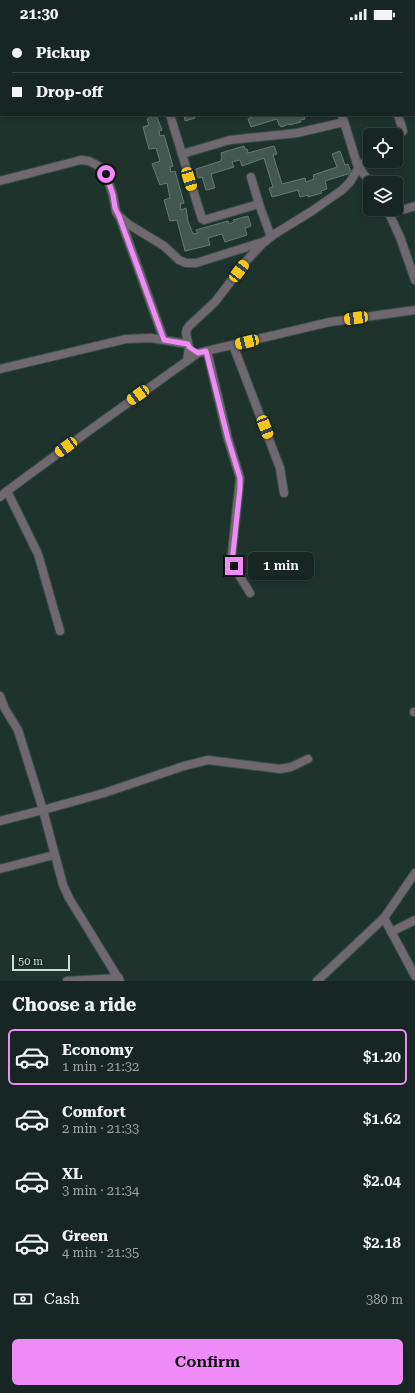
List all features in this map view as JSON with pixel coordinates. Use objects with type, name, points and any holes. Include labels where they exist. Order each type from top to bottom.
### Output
[{"type":"street","points":[[170,116],[202,219],[204,220],[259,204]]},
{"type":"street","points":[[398,116],[402,128]]},
{"type":"street","points":[[182,154],[230,140],[297,133],[343,118],[356,160],[366,176]]},
{"type":"street","points":[[0,181],[81,160],[89,161],[104,169],[113,195],[116,212],[119,216],[164,340]]},
{"type":"street","points":[[187,361],[189,345],[186,333],[189,326],[215,302],[247,260],[268,239],[342,190],[363,164]]},
{"type":"street","points":[[251,178],[268,239]]},
{"type":"street","points":[[403,209],[415,206]]},
{"type":"street","points":[[119,216],[128,224],[164,246],[179,260],[186,263],[196,263],[268,239]]},
{"type":"street","points":[[390,216],[400,237],[415,280]]},
{"type":"street","points":[[0,497],[90,430],[198,353],[330,322],[415,310]]},
{"type":"street","points":[[0,369],[126,338],[151,338],[189,345],[198,353]]},
{"type":"street","points":[[233,345],[280,468],[284,493]]},
{"type":"street","points":[[206,351],[228,439],[240,478],[232,562],[250,593]]},
{"type":"street","points":[[7,491],[38,554],[60,631]]},
{"type":"street","points":[[0,696],[5,709],[18,730],[43,810],[54,856],[63,884],[69,898],[119,979],[67,981]]},
{"type":"street","points":[[0,821],[104,793],[184,766],[208,760],[280,769],[291,767],[308,759]]},
{"type":"street","points":[[0,869],[54,856]]},
{"type":"street","points":[[317,981],[384,918],[415,873]]},
{"type":"street","points":[[384,918],[415,976]]},
{"type":"street","points":[[391,932],[415,920]]},
{"type":"building","points":[[156,116],[162,130],[159,131],[160,136],[164,135],[173,166],[170,167],[171,172],[175,171],[184,203],[180,204],[181,210],[186,208],[188,221],[193,234],[198,233],[196,230],[228,221],[229,224],[234,222],[233,220],[248,216],[251,226],[245,228],[247,235],[225,242],[222,234],[208,238],[210,245],[185,251],[177,220],[170,221],[164,200],[170,198],[167,183],[160,185],[152,164],[160,161],[156,148],[149,149],[143,127],[149,125],[147,119]]},
{"type":"building","points":[[184,116],[194,116],[195,118],[185,121]]},
{"type":"building","points":[[306,116],[304,117],[305,119],[300,120],[301,122],[281,127],[277,119],[251,127],[248,119],[252,117]]},
{"type":"building","points":[[244,146],[248,153],[274,146],[277,154],[273,155],[282,184],[305,178],[306,182],[314,179],[313,175],[337,167],[332,154],[340,151],[345,165],[348,164],[351,173],[325,181],[327,189],[321,191],[322,193],[308,197],[309,195],[300,197],[298,190],[272,197],[269,188],[273,187],[264,158],[242,166],[240,160],[232,162],[234,167],[211,174],[215,188],[206,190],[202,177],[198,178],[196,169],[221,161],[221,153]]},
{"type":"route","points":[[106,174],[113,195],[116,212],[119,216],[164,340],[188,344],[189,347],[198,353],[206,351],[228,439],[240,478],[232,562],[234,566]]}]
